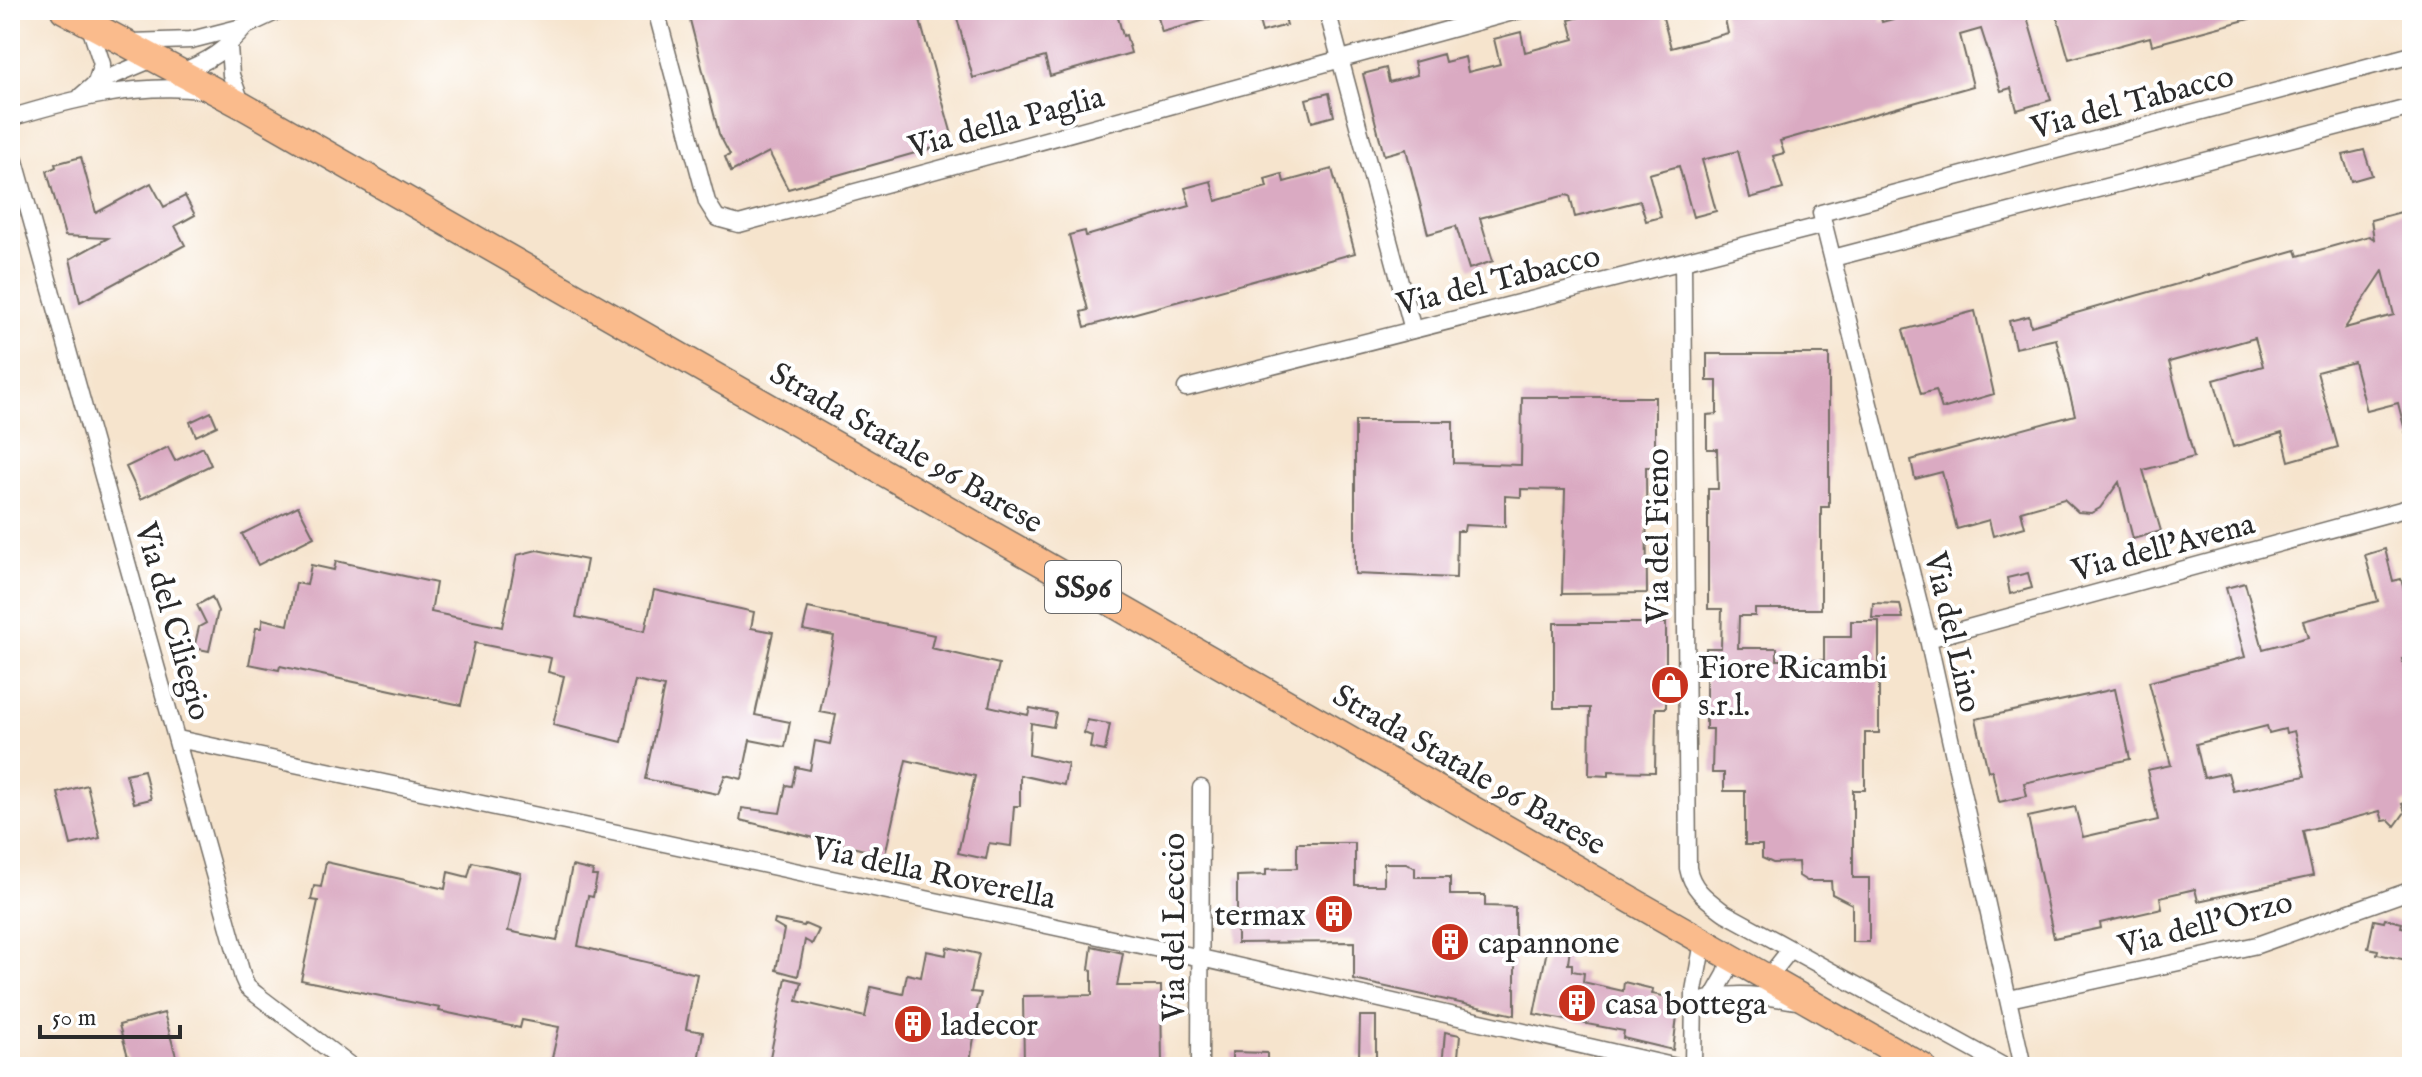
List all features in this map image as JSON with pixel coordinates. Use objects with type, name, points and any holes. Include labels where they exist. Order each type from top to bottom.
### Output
[{"type":"main road","name":"Strada Statale 96 Barese","points":[[64,10],[243,106],[1923,1067]]},
{"type":"street","points":[[122,43],[191,40],[246,26],[280,10]]},
{"type":"street","name":"Via della Paglia","points":[[656,10],[707,202],[717,218],[739,224],[1520,10]]},
{"type":"street","points":[[1327,10],[1413,330]]},
{"type":"street","points":[[89,24],[102,64],[96,83]]},
{"type":"street","points":[[179,73],[205,63],[229,46],[246,26]]},
{"type":"street","points":[[179,73],[191,40]]},
{"type":"street","points":[[229,46],[231,75],[243,106]]},
{"type":"street","name":"Via del Tabacco","points":[[1186,388],[1683,261],[1822,219],[2412,55]]},
{"type":"street","points":[[80,97],[96,83],[153,59],[150,88]]},
{"type":"street","points":[[10,118],[80,97],[150,88],[215,92]]},
{"type":"street","points":[[1833,258],[2412,107]]},
{"type":"street","name":"Via del Ciliegio","points":[[10,143],[247,987],[352,1067]]},
{"type":"street","name":"Via del Lino","points":[[1822,219],[1928,639],[2023,1067]]},
{"type":"street","name":"Via del Fieno","points":[[1683,261],[1688,868],[1692,884],[1708,900],[1790,950],[2005,1067]]},
{"type":"street","name":"Via dell'Avena","points":[[1928,639],[2412,507]]},
{"type":"street","name":"Via della Roverella","points":[[178,739],[1201,958],[1677,1067]]},
{"type":"street","name":"Via del Leccio","points":[[1200,1067],[1201,788]]},
{"type":"street","name":"Via dell'Orzo","points":[[2009,999],[2248,947],[2412,890]]},
{"type":"street","points":[[1693,1067],[1694,1004],[1703,942]]},
{"type":"street","points":[[1767,979],[1790,950]]},
{"type":"street","points":[[1714,995],[1726,974],[1730,958]]},
{"type":"street","points":[[1694,1004],[1714,995],[1752,995],[1809,1003]]},
{"type":"building","points":[[692,10],[917,10],[954,142],[788,189],[769,152],[731,172],[725,157],[730,155],[719,134],[690,20]]},
{"type":"building","points":[[971,10],[1116,10],[1131,53],[1050,76],[1045,57],[973,78],[956,14]]},
{"type":"building","points":[[1156,10],[1224,10],[1224,15],[1162,32]]},
{"type":"building","points":[[1256,10],[1283,10],[1287,25],[1262,32]]},
{"type":"building","points":[[1606,10],[1661,10],[1671,48],[1728,33],[1723,10],[1866,10],[1867,14],[1879,10],[1882,22],[1926,10],[2025,10],[2051,100],[2017,110],[2011,88],[2001,91],[1981,29],[1960,35],[1973,86],[1780,141],[1784,153],[1773,156],[1783,189],[1750,198],[1738,151],[1702,160],[1716,211],[1693,217],[1679,166],[1649,174],[1661,217],[1646,221],[1640,201],[1575,217],[1570,196],[1566,195],[1480,218],[1493,261],[1469,269],[1456,226],[1428,234],[1406,149],[1384,155],[1363,74],[1386,68],[1389,82],[1417,75],[1414,62],[1443,54],[1445,62],[1465,57],[1468,72],[1500,64],[1494,39],[1521,32],[1525,52],[1574,39],[1569,20]]},
{"type":"building","points":[[2055,10],[2263,10],[2264,15],[2152,45],[2150,37],[2069,59]]},
{"type":"building","points":[[1329,93],[1334,116],[1312,122],[1306,99]]},
{"type":"building","points":[[2364,150],[2372,175],[2351,181],[2343,155]]},
{"type":"building","points":[[81,157],[96,213],[151,183],[164,207],[185,196],[195,215],[175,226],[185,245],[80,302],[70,259],[108,238],[65,236],[47,171],[56,167],[55,164]]},
{"type":"building","points":[[1332,169],[1355,253],[1085,327],[1081,312],[1088,310],[1069,235],[1085,231],[1086,236],[1190,206],[1185,188],[1211,181],[1216,201],[1267,187],[1265,179],[1282,174],[1284,182]]},
{"type":"building","points":[[2412,209],[2412,438],[2407,438],[2398,403],[2367,411],[2354,362],[2317,372],[2338,447],[2289,461],[2282,433],[2233,447],[2214,380],[2263,366],[2255,338],[2169,362],[2194,457],[2143,470],[2161,531],[2133,539],[2119,482],[2100,508],[2091,513],[2078,512],[2064,499],[2021,511],[2025,527],[1993,536],[1989,520],[1957,529],[1942,472],[1915,479],[1911,460],[2075,415],[2056,339],[2015,348],[2009,321],[2029,316],[2031,326],[2296,250],[2298,256],[2369,236],[2374,239],[2371,220]],"holes":[[[2383,271],[2394,315],[2345,328]]]},
{"type":"building","points":[[1975,311],[1994,394],[1942,409],[1936,390],[1921,394],[1903,330]]},
{"type":"building","points":[[1707,354],[1829,354],[1829,507],[1821,507],[1821,609],[1755,609],[1755,616],[1739,616],[1738,648],[1777,648],[1777,660],[1824,660],[1824,637],[1851,637],[1851,621],[1879,621],[1879,733],[1865,733],[1865,790],[1853,790],[1853,878],[1869,878],[1869,942],[1852,942],[1852,904],[1832,894],[1831,881],[1807,881],[1799,876],[1798,862],[1773,863],[1762,858],[1762,845],[1745,845],[1745,791],[1724,791],[1724,773],[1712,773],[1713,729],[1706,729],[1706,648],[1721,648],[1722,609],[1708,609],[1708,489],[1718,489],[1717,449],[1707,449],[1707,415],[1717,414],[1717,381],[1707,381]]},
{"type":"building","points":[[1522,397],[1655,397],[1655,467],[1646,467],[1647,593],[1562,594],[1565,490],[1521,489],[1521,497],[1505,496],[1505,527],[1465,525],[1464,531],[1457,531],[1456,578],[1355,574],[1355,421],[1453,421],[1453,463],[1521,465]]},
{"type":"building","points":[[211,412],[217,426],[196,436],[190,422]]},
{"type":"building","points":[[168,447],[175,461],[203,447],[211,465],[141,499],[126,467]]},
{"type":"building","points":[[298,506],[314,537],[258,565],[242,534]]},
{"type":"building","points":[[2385,549],[2393,581],[2401,579],[2412,619],[2412,656],[2402,659],[2412,690],[2412,801],[2402,804],[2405,812],[2395,826],[2389,820],[2383,821],[2380,811],[2303,831],[2313,876],[2198,901],[2195,889],[2160,897],[2162,909],[2100,923],[2101,928],[2054,938],[2028,817],[2075,807],[2083,837],[2158,820],[2147,770],[2171,765],[2149,682],[2245,657],[2226,588],[2245,583],[2263,649],[2308,637],[2303,621],[2378,601],[2365,555]],"holes":[[[2267,726],[2269,733],[2285,729],[2286,733],[2294,731],[2305,776],[2233,791],[2228,773],[2204,778],[2196,744]]]},
{"type":"building","points":[[537,550],[587,560],[576,617],[645,631],[654,590],[754,612],[751,628],[773,632],[755,715],[790,722],[785,747],[750,740],[742,779],[725,775],[718,794],[645,779],[664,687],[635,681],[622,742],[553,725],[564,676],[548,672],[551,658],[475,643],[461,705],[280,666],[279,670],[249,664],[256,628],[261,628],[263,619],[288,625],[296,583],[307,585],[311,565],[334,570],[336,561],[436,583],[431,612],[502,627],[517,555]]},
{"type":"building","points":[[2028,573],[2032,588],[2010,594],[2007,578]]},
{"type":"building","points":[[212,597],[218,611],[209,651],[194,648],[199,627],[206,623],[197,605]]},
{"type":"building","points":[[1873,603],[1900,604],[1903,618],[1872,618]]},
{"type":"building","points":[[808,608],[934,635],[931,648],[999,664],[989,706],[1028,715],[1030,708],[1056,713],[1053,727],[1031,723],[1029,755],[1068,764],[1064,785],[1020,775],[1020,806],[1014,806],[1011,846],[989,843],[986,859],[958,853],[975,776],[906,760],[885,855],[740,820],[742,808],[780,813],[786,785],[792,786],[796,767],[810,770],[815,741],[830,744],[836,715],[820,712],[834,636],[803,630]]},
{"type":"building","points":[[1554,623],[1666,623],[1666,708],[1656,708],[1655,772],[1609,771],[1609,776],[1589,775],[1590,708],[1554,708]]},
{"type":"building","points":[[2115,689],[2130,759],[2024,783],[2027,796],[1999,802],[1976,719]]},
{"type":"building","points":[[1087,720],[1110,724],[1105,751],[1090,748],[1092,736],[1084,733]]},
{"type":"building","points":[[144,770],[151,799],[134,803],[126,774]]},
{"type":"building","points":[[87,785],[100,838],[71,845],[58,793]]},
{"type":"building","points":[[1297,843],[1355,843],[1355,885],[1384,885],[1384,863],[1406,863],[1415,868],[1415,877],[1450,877],[1450,895],[1485,895],[1485,906],[1515,907],[1515,1015],[1354,980],[1354,942],[1237,943],[1237,876],[1266,875],[1266,869],[1297,868]]},
{"type":"building","points":[[326,862],[445,889],[448,872],[468,877],[472,862],[521,873],[508,931],[557,941],[572,866],[593,871],[592,876],[597,876],[593,897],[588,896],[578,946],[697,974],[686,1029],[703,1032],[697,1067],[550,1067],[559,1027],[522,1020],[520,1028],[439,1011],[440,1008],[301,980],[318,901],[311,900],[314,886],[321,887]]},
{"type":"building","points":[[2385,919],[2412,929],[2412,961],[2377,954],[2378,950],[2368,948],[2374,920],[2384,922]]},
{"type":"building","points":[[775,920],[805,924],[819,930],[812,944],[805,940],[798,976],[776,970],[784,930],[774,924]]},
{"type":"building","points":[[1548,945],[1570,947],[1568,964],[1572,964],[1572,971],[1584,973],[1583,982],[1623,991],[1624,982],[1653,989],[1652,994],[1679,999],[1673,1050],[1623,1038],[1624,1031],[1534,1014]]},
{"type":"building","points":[[1092,946],[1123,953],[1117,986],[1161,986],[1162,1067],[1024,1067],[1023,996],[1092,995],[1092,970],[1089,969]]},
{"type":"building","points":[[947,947],[979,954],[971,992],[981,993],[970,1038],[974,1038],[969,1067],[768,1067],[786,978],[802,982],[797,1001],[865,1017],[871,987],[903,994],[907,974],[921,977],[926,951],[946,955]]},
{"type":"building","points":[[164,1013],[179,1067],[131,1067],[119,1025]]},
{"type":"building","points":[[1360,1016],[1376,1016],[1376,1058],[1359,1058]]},
{"type":"building","points":[[1445,1032],[1460,1035],[1457,1067],[1442,1067]]},
{"type":"building","points":[[1232,1052],[1267,1053],[1267,1067],[1232,1067]]},
{"type":"place","name":"Fiore Ricambi s.r.l.","points":[[1670,685]]},
{"type":"place","name":"termax","points":[[1334,914]]},
{"type":"place","name":"capannone","points":[[1450,942]]},
{"type":"place","name":"casa bottega","points":[[1577,1003]]},
{"type":"place","name":"ladecor","points":[[913,1024]]}]
